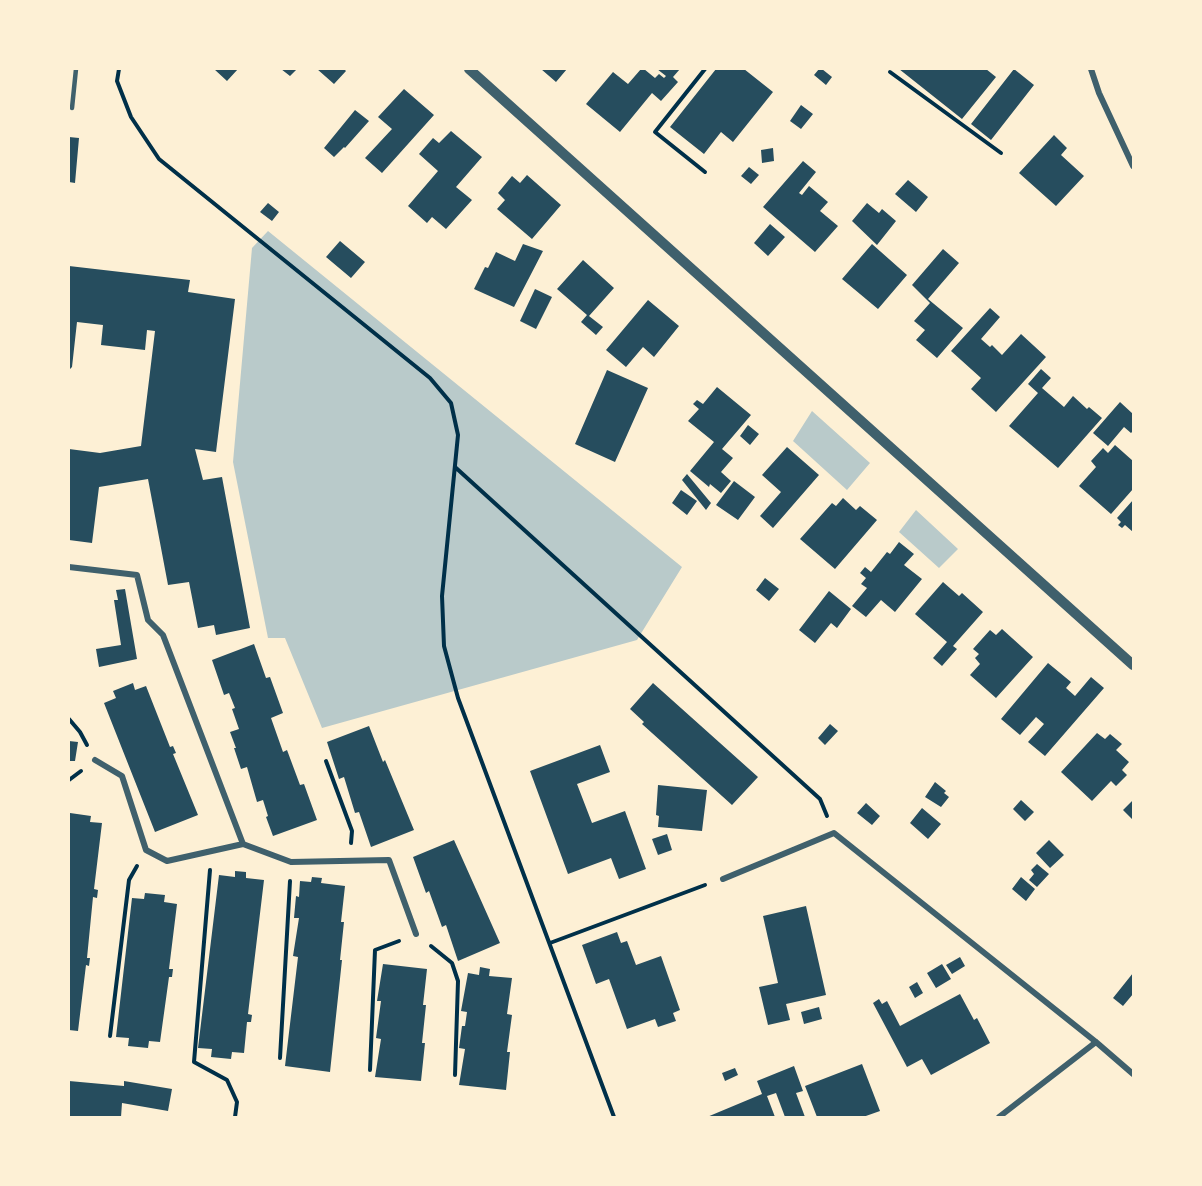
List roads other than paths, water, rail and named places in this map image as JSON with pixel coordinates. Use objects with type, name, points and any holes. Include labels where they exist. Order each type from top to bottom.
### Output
[{"type":"street","points":[[469,69],[1133,664]]},
{"type":"street","points":[[1091,69],[1099,93],[1133,166]]},
{"type":"street","points":[[69,567],[137,575],[148,620],[163,635],[243,844]]},
{"type":"street","points":[[95,760],[122,776],[146,850],[167,861],[243,844],[291,862],[389,860],[416,934]]},
{"type":"street","points":[[723,879],[834,833],[1133,1074]]},
{"type":"street","points":[[999,1117],[1096,1042]]},
{"type":"lane","points":[[72,108],[76,69]]}]
